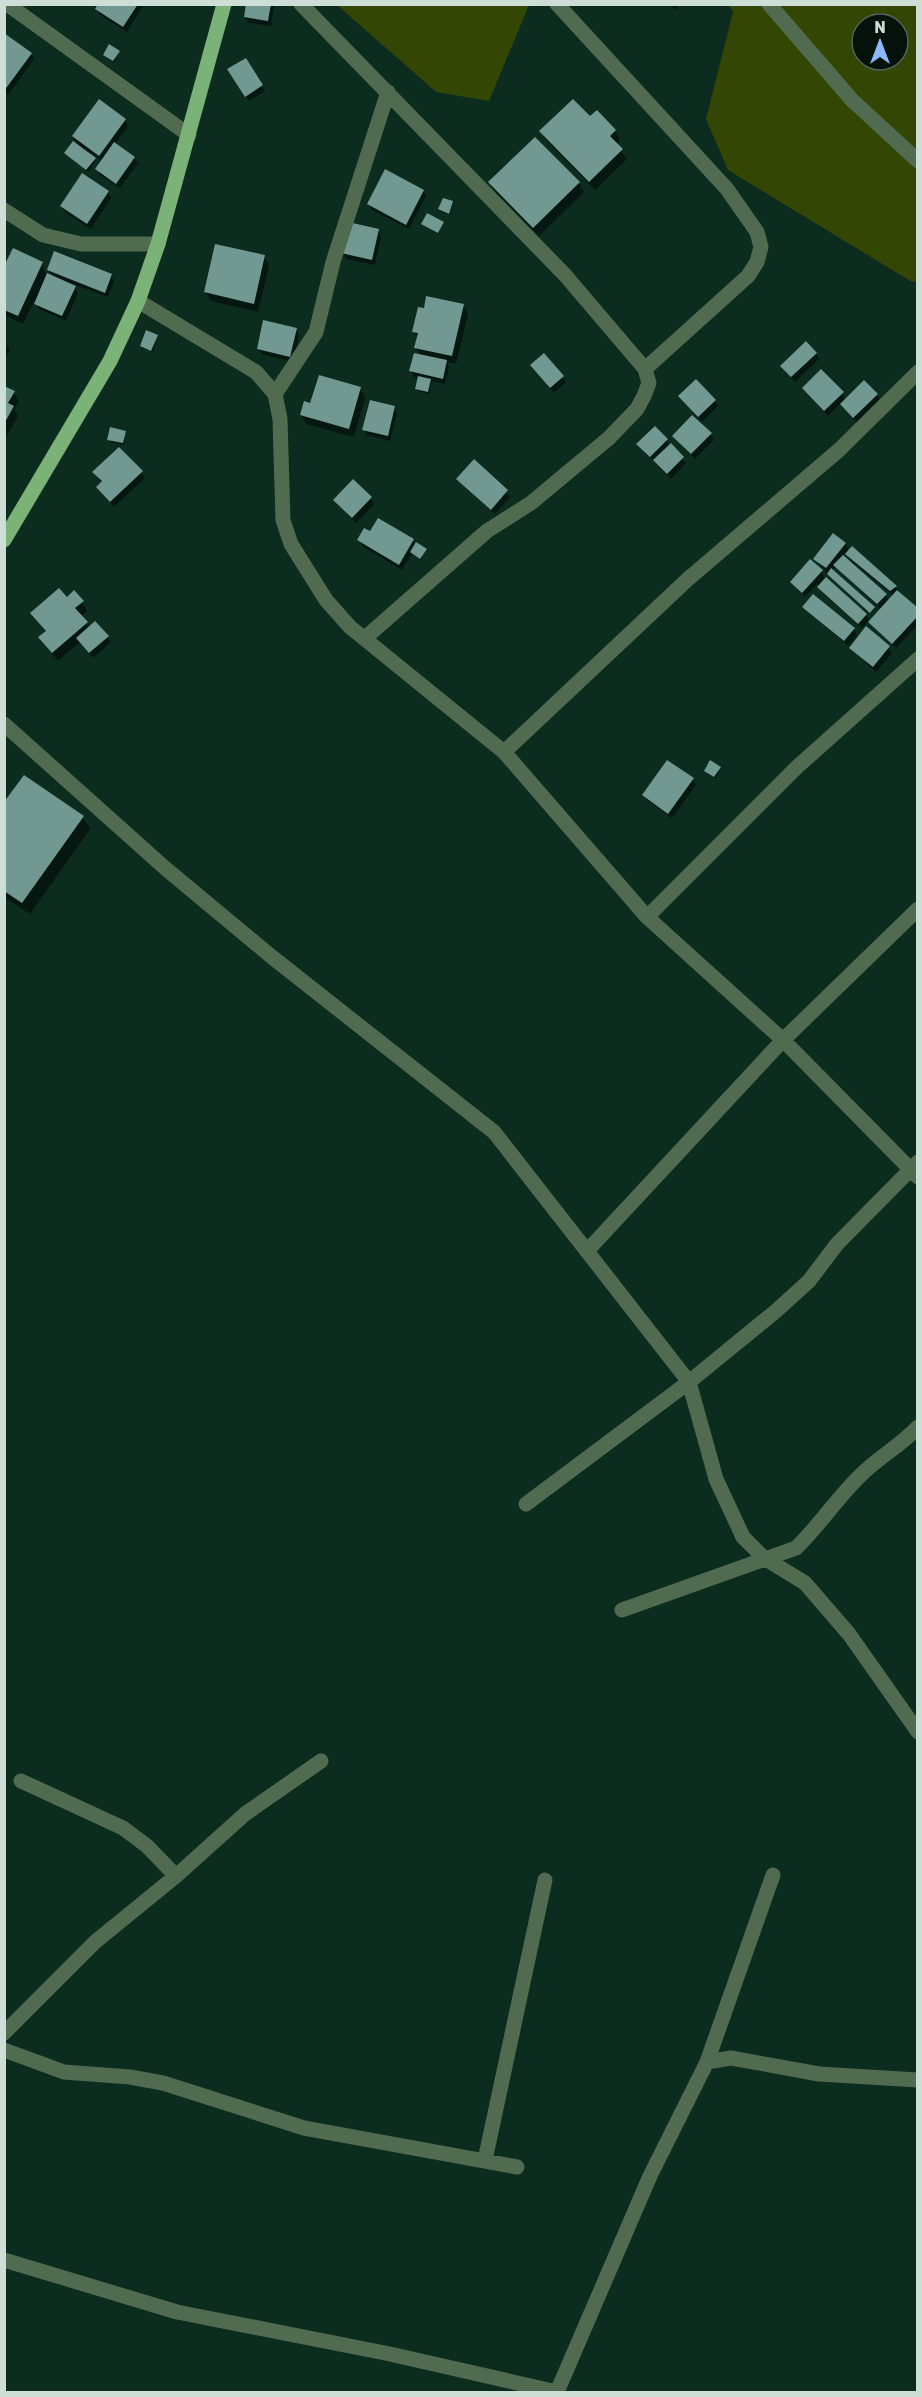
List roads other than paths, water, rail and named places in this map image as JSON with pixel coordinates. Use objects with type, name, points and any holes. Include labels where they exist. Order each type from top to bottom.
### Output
[{"type":"main road","points":[[4,540],[104,372],[138,302],[158,244],[224,4]]},
{"type":"street","points":[[7,4],[189,135]]},
{"type":"street","points":[[301,4],[565,275],[645,369],[649,383],[637,409],[609,438],[531,503],[487,531],[365,638]]},
{"type":"street","points":[[557,4],[727,189],[757,232],[761,247],[757,262],[748,276],[645,369]]},
{"type":"street","points":[[770,4],[852,100],[918,161]]},
{"type":"street","points":[[275,394],[315,332],[333,262],[388,92]]},
{"type":"street","points":[[4,210],[43,234],[81,244],[158,244]]},
{"type":"street","points":[[138,302],[256,372],[275,394],[279,419],[283,520],[291,544],[326,600],[365,638],[504,752],[647,917],[783,1040],[915,1170],[837,1244],[809,1281],[689,1382],[526,1504]]},
{"type":"street","points":[[504,752],[688,579],[838,450],[918,372]]},
{"type":"street","points":[[647,917],[797,767],[918,659]]},
{"type":"street","points":[[4,724],[174,875],[494,1132],[689,1382],[716,1479],[743,1537],[764,1558],[805,1583],[849,1634],[918,1732]]},
{"type":"street","points":[[586,1251],[783,1040],[918,909]]},
{"type":"street","points":[[622,1610],[796,1548],[818,1527],[864,1472],[903,1444],[918,1428]]},
{"type":"street","points":[[4,2033],[95,1942],[176,1876],[244,1814],[321,1761]]},
{"type":"street","points":[[21,1781],[123,1828],[147,1846],[176,1876]]},
{"type":"street","points":[[4,2260],[177,2312],[390,2354],[557,2392],[650,2176],[707,2062],[773,1875]]},
{"type":"street","points":[[485,2160],[545,1880]]},
{"type":"street","points":[[4,2050],[64,2072],[130,2077],[163,2083],[304,2128],[517,2167]]},
{"type":"street","points":[[707,2062],[731,2058],[819,2074],[918,2080]]}]
